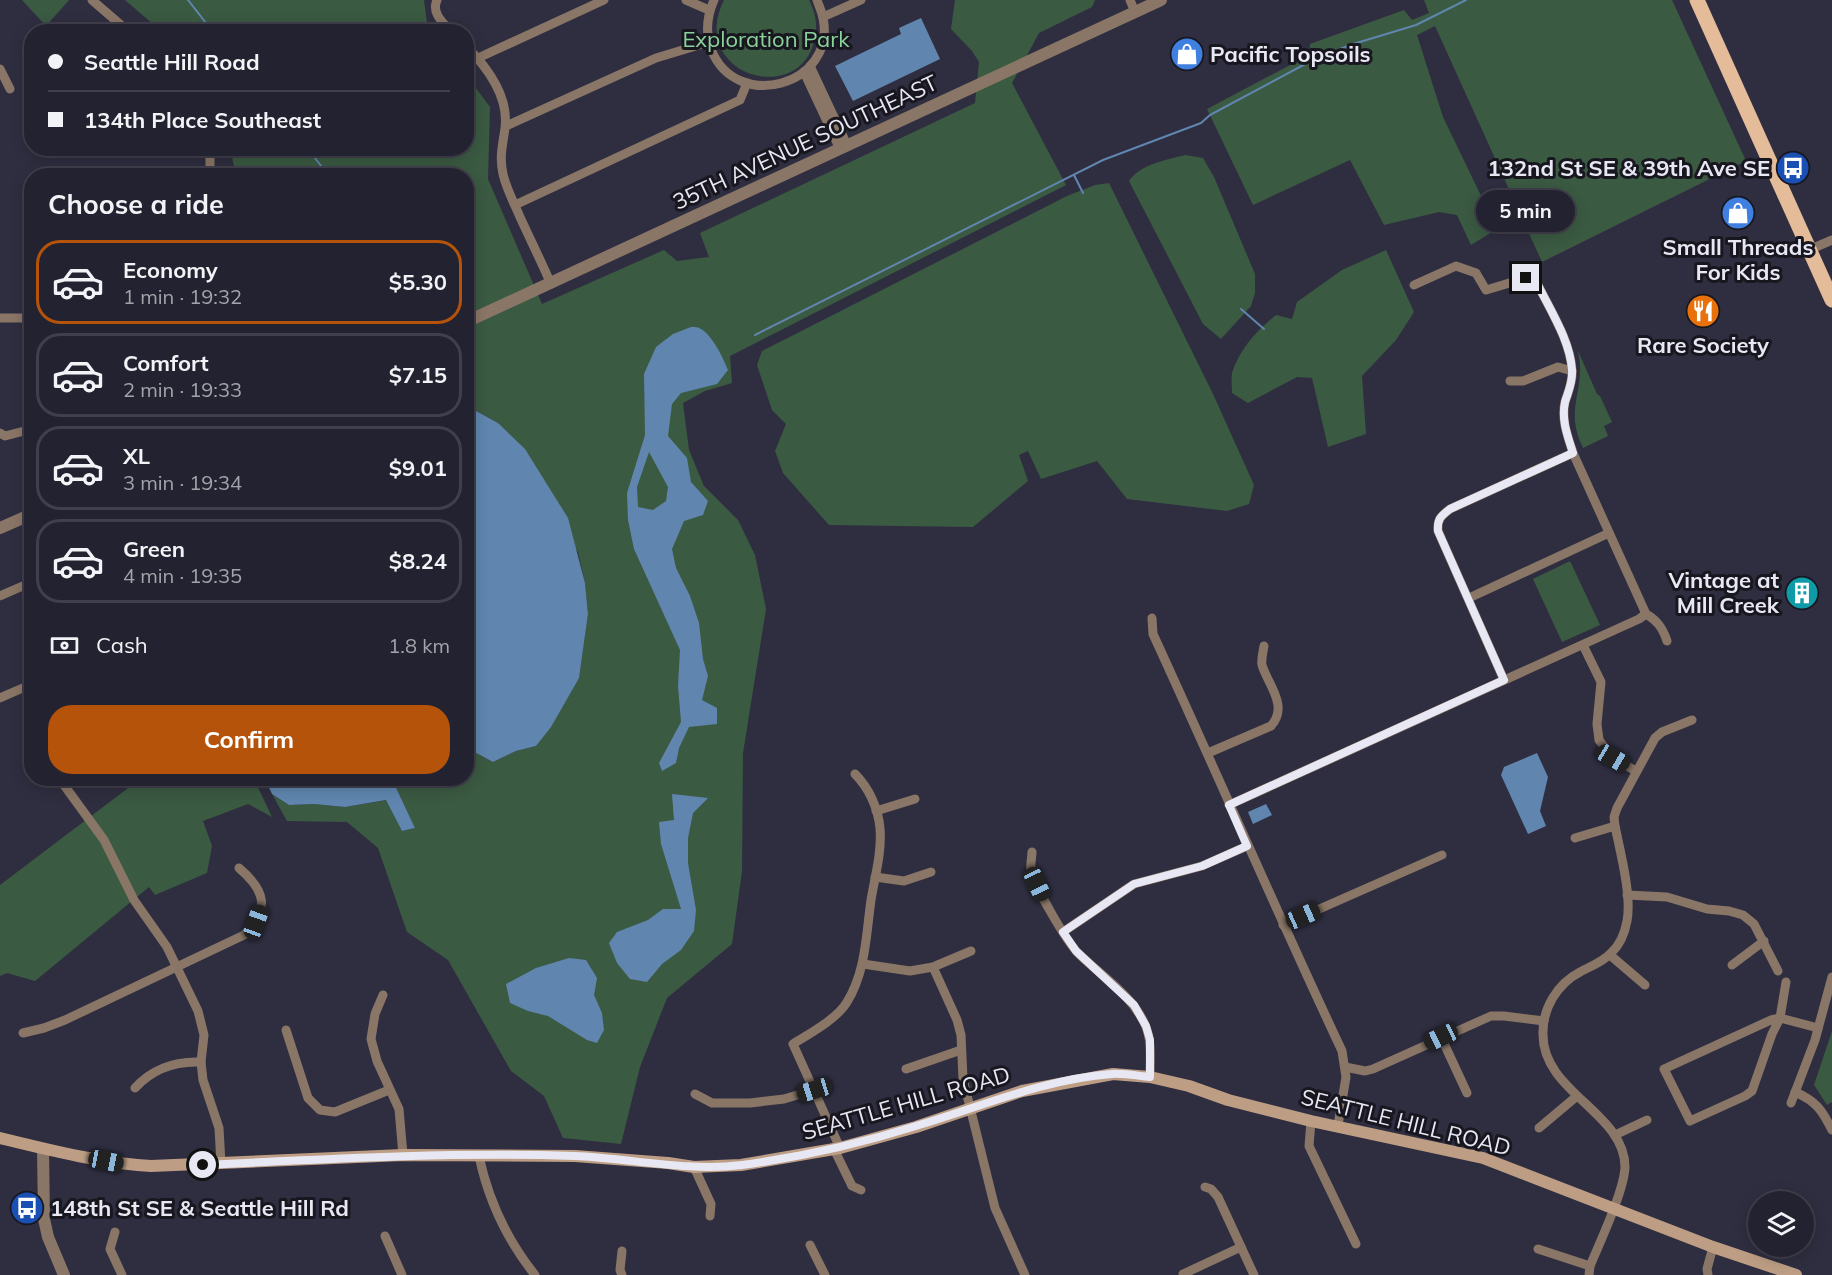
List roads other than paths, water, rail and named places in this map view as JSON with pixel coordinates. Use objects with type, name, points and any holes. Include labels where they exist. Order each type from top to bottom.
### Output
[{"type":"main road","points":[[1697,0],[1832,300]]},
{"type":"main road","name":"SEATTLE HILL ROAD","points":[[0,1138],[43,1149],[125,1164],[184,1166],[403,1155],[575,1156],[694,1167],[741,1165],[837,1149],[1022,1091],[1113,1074],[1150,1077],[1311,1121],[1483,1158],[1713,1247],[1796,1275]]},
{"type":"street","points":[[92,0],[120,24]]},
{"type":"street","points":[[478,58],[604,0]]},
{"type":"street","points":[[686,0],[710,10]]},
{"type":"street","points":[[714,0],[707,26],[709,42],[719,63],[736,78],[766,87],[786,83],[807,69],[817,56],[822,43],[823,17],[817,0]]},
{"type":"street","points":[[823,17],[861,0]]},
{"type":"street","name":"35TH AVENUE SOUTHEAST","points":[[474,318],[843,147],[1133,6],[1161,0]]},
{"type":"street","points":[[436,3],[436,14],[445,24]]},
{"type":"street","points":[[506,126],[656,57],[709,42]]},
{"type":"street","points":[[474,54],[491,77],[499,94],[506,126],[500,153],[503,174],[514,205],[551,284]]},
{"type":"street","points":[[0,69],[10,89]]},
{"type":"street","points":[[807,69],[843,147]]},
{"type":"street","points":[[514,205],[740,100],[747,83]]},
{"type":"street","points":[[1809,250],[1832,240]]},
{"type":"street","points":[[1414,285],[1456,266],[1476,273],[1486,290],[1526,278],[1537,283],[1567,346],[1572,371],[1564,414],[1566,434],[1646,614],[1655,619],[1667,641]]},
{"type":"street","points":[[0,318],[24,318]]},
{"type":"street","points":[[1510,381],[1524,381],[1558,367],[1572,371]]},
{"type":"street","points":[[2,435],[24,431]]},
{"type":"street","points":[[1504,680],[1438,531],[1437,524],[1440,517],[1450,509],[1573,453]]},
{"type":"street","points":[[0,528],[24,518]]},
{"type":"street","points":[[1469,598],[1609,533]]},
{"type":"street","points":[[0,596],[24,586]]},
{"type":"street","points":[[1229,805],[1583,645],[1646,614]]},
{"type":"street","points":[[1152,618],[1153,634],[1208,753],[1247,846],[1342,1051],[1346,1067],[1338,1125]]},
{"type":"street","points":[[1583,645],[1601,682],[1599,740],[1613,758],[1636,771]]},
{"type":"street","points":[[1208,753],[1271,726],[1275,721],[1279,705],[1261,662],[1264,646]]},
{"type":"street","points":[[0,698],[24,688]]},
{"type":"street","points":[[1538,1249],[1589,1270],[1613,1209],[1625,1169],[1621,1149],[1615,1136],[1559,1076],[1545,1055],[1542,1034],[1552,999],[1562,985],[1610,955],[1618,945],[1628,919],[1627,895],[1614,817],[1654,738],[1662,732],[1692,720]]},
{"type":"street","points":[[855,774],[866,786],[880,825],[880,847],[863,964],[846,1005],[817,1030],[793,1044],[852,1186],[861,1190]]},
{"type":"street","points":[[65,786],[104,840],[134,900],[166,947],[198,1011],[204,1035],[201,1062],[203,1080],[219,1128],[221,1164]]},
{"type":"street","points":[[876,811],[915,799]]},
{"type":"street","points":[[1575,838],[1615,826]]},
{"type":"street","points":[[1063,932],[1134,884],[1202,866],[1247,846]]},
{"type":"street","points":[[1032,852],[1030,870],[1063,932],[1076,951],[1134,1005],[1146,1026],[1150,1040],[1150,1077]]},
{"type":"street","points":[[1283,925],[1442,855]]},
{"type":"street","points":[[23,1033],[65,1020],[244,935],[256,922],[262,908],[261,892],[253,880],[239,868]]},
{"type":"street","points":[[875,877],[904,881],[931,872]]},
{"type":"street","points":[[1627,895],[1667,897],[1707,909],[1743,915],[1754,924],[1778,972]]},
{"type":"street","points":[[1732,965],[1764,942]]},
{"type":"street","points":[[863,964],[910,971],[933,967],[971,951]]},
{"type":"street","points":[[1610,955],[1645,985]]},
{"type":"street","points":[[933,967],[957,1020],[961,1035],[963,1079],[995,1208],[1025,1275]]},
{"type":"street","points":[[1791,1103],[1818,1028],[1832,977]]},
{"type":"street","points":[[1786,982],[1780,1018],[1752,1091],[1690,1121],[1664,1069],[1771,1020],[1780,1018],[1818,1028]]},
{"type":"street","points":[[383,995],[375,1014],[371,1039],[377,1061],[399,1109],[403,1155]]},
{"type":"street","points":[[1346,1067],[1365,1071],[1373,1069],[1491,1016],[1544,1021]]},
{"type":"street","points":[[286,1030],[308,1098],[320,1110],[335,1112],[389,1090]]},
{"type":"street","points":[[1441,1037],[1467,1093]]},
{"type":"street","points":[[906,1069],[961,1050]]},
{"type":"street","points":[[135,1088],[145,1077],[176,1062],[201,1062]]},
{"type":"street","points":[[695,1094],[712,1103],[750,1103],[784,1099],[814,1090]]},
{"type":"street","points":[[1796,1092],[1809,1098],[1822,1111],[1832,1130]]},
{"type":"street","points":[[1539,1128],[1577,1096]]},
{"type":"street","points":[[1615,1136],[1647,1120]]},
{"type":"street","points":[[1311,1121],[1309,1146],[1356,1244]]},
{"type":"street","points":[[43,1149],[44,1219],[52,1248],[64,1275]]},
{"type":"street","points":[[479,1156],[484,1179],[498,1213],[519,1255],[535,1275]]},
{"type":"street","points":[[694,1167],[711,1204],[710,1216]]},
{"type":"street","points":[[1205,1187],[1211,1189],[1218,1197],[1254,1275]]},
{"type":"street","points":[[115,1232],[110,1249],[122,1275]]},
{"type":"street","points":[[385,1236],[402,1275]]},
{"type":"street","points":[[810,1245],[825,1275]]},
{"type":"street","points":[[1183,1274],[1241,1247]]},
{"type":"street","points":[[1708,1275],[1707,1269],[1713,1247]]},
{"type":"street","points":[[622,1251],[620,1270],[622,1275]]},
{"type":"water","points":[[921,18],[940,59],[853,101],[835,66],[901,34],[899,28]]},
{"type":"water","points":[[691,327],[698,327],[713,342],[728,370],[717,384],[681,393],[672,404],[668,436],[687,458],[691,482],[708,501],[703,515],[684,521],[672,549],[676,568],[690,596],[699,623],[703,659],[708,676],[702,700],[717,708],[717,724],[689,727],[679,748],[676,763],[662,771],[659,763],[681,722],[678,686],[680,650],[634,549],[628,520],[627,493],[645,435],[644,374],[656,347],[673,334]],"holes":[[[649,452],[668,487],[666,501],[653,510],[638,507],[637,487]]]},
{"type":"water","points":[[474,410],[498,423],[525,449],[568,518],[585,583],[588,614],[579,678],[551,727],[536,746],[516,751],[493,762],[474,752]]},
{"type":"water","points":[[1537,753],[1548,777],[1540,811],[1546,826],[1528,834],[1501,775],[1504,767]]},
{"type":"water","points":[[268,786],[395,786],[415,828],[402,831],[386,800],[345,807],[314,804],[289,805],[272,794]]},
{"type":"water","points":[[672,794],[708,798],[693,813],[688,838],[688,863],[696,910],[694,931],[681,950],[662,964],[647,982],[630,979],[617,963],[609,943],[617,932],[648,920],[663,909],[681,909],[661,844],[659,822],[674,820]]},
{"type":"water","points":[[1266,804],[1272,815],[1253,824],[1248,812]]},
{"type":"water","points":[[569,958],[586,960],[597,978],[594,995],[602,1013],[604,1030],[597,1043],[587,1040],[548,1016],[510,1003],[506,984],[536,968]]},
{"type":"waterway","points":[[188,0],[207,24]]},
{"type":"waterway","points":[[755,335],[1103,160],[1201,123],[1210,115],[1309,62],[1350,45],[1416,25],[1466,0]]},
{"type":"waterway","points":[[313,156],[322,168]]},
{"type":"waterway","points":[[1074,175],[1083,193]]},
{"type":"waterway","points":[[1241,309],[1264,329]]},
{"type":"place","name":"Pacific Topsoils","points":[[1187,54]]},
{"type":"place","name":"132nd St SE & 39th Ave SE","points":[[1793,168]]},
{"type":"place","name":"Small Threads For Kids","points":[[1738,213]]},
{"type":"place","name":"Rare Society","points":[[1703,311]]},
{"type":"place","name":"Vintage at Mill Creek","points":[[1802,593]]},
{"type":"place","name":"148th St SE & Seattle Hill Rd","points":[[27,1208]]},
{"type":"park label","name":"Exploration Park","points":[[766,39]]}]
